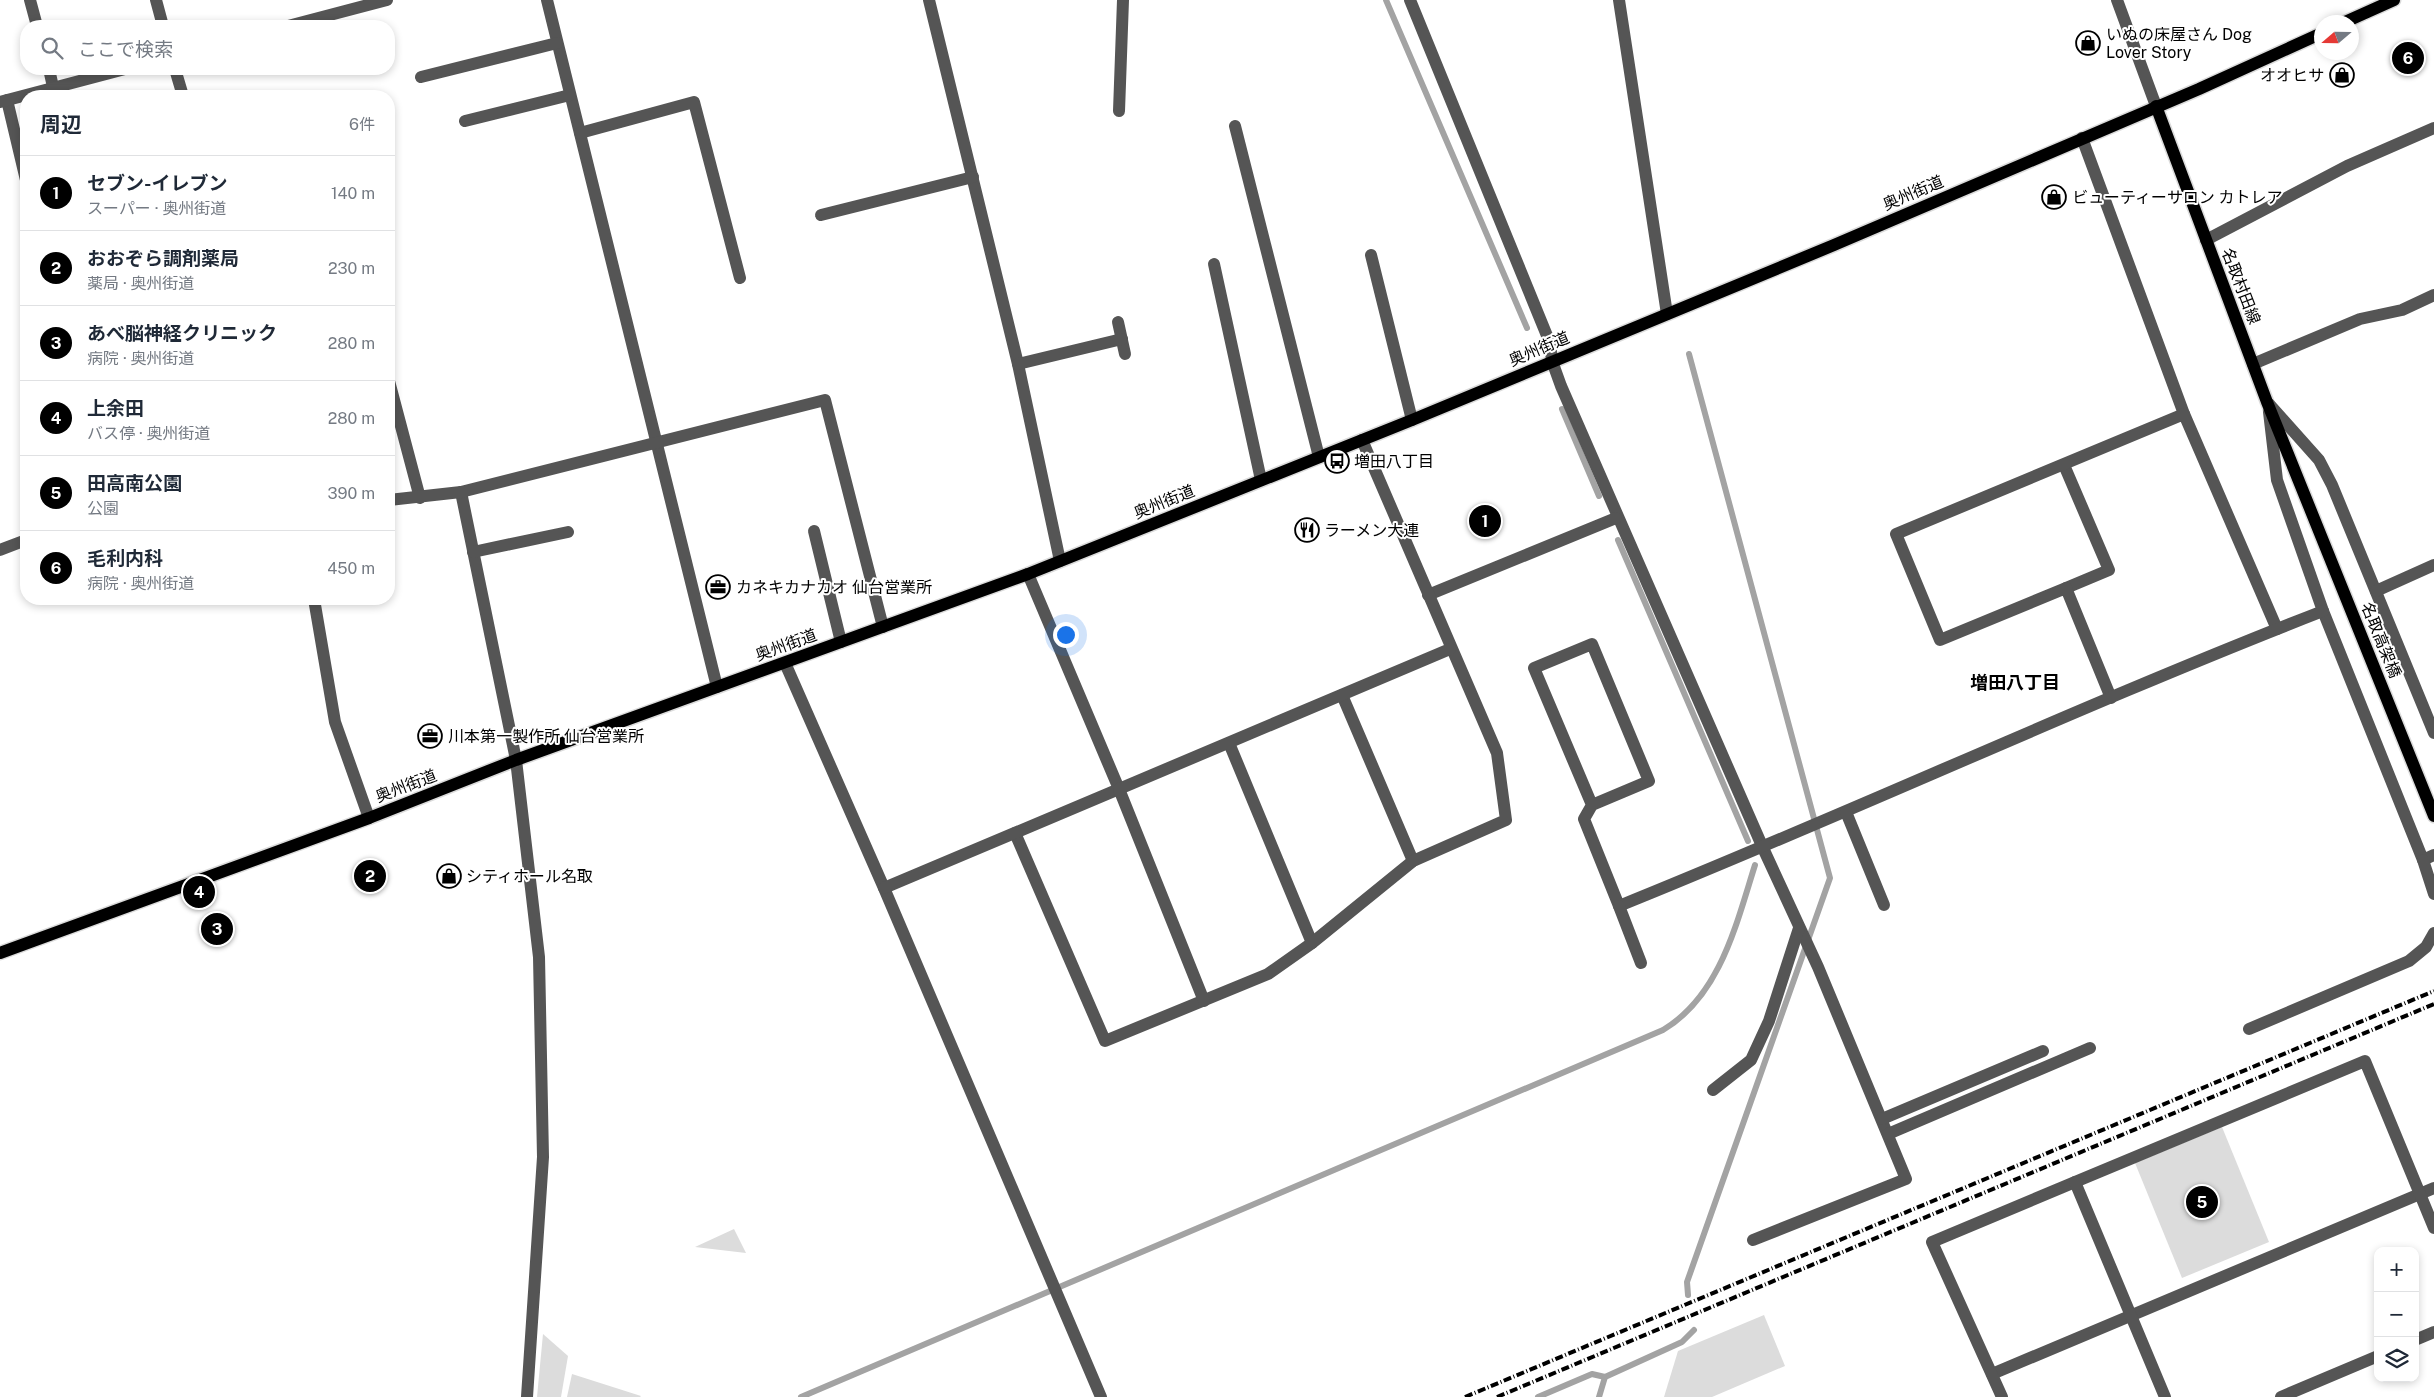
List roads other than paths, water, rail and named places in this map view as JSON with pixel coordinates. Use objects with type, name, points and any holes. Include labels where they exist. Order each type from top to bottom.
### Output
[{"type":"main road","points":[[2359,16],[2394,0]]},
{"type":"main road","name":"奥州街道","points":[[0,953],[369,818],[516,760],[1028,574],[1412,420],[1552,360],[1667,314],[2082,138],[2314,37]]},
{"type":"main road","name":"名取村田線","points":[[2156,106],[2267,402],[2299,476]]},
{"type":"main road","name":"名取高架橋","points":[[2299,476],[2434,816]]},
{"type":"street","points":[[30,0],[35,20]]},
{"type":"street","points":[[156,0],[161,20]]},
{"type":"street","points":[[311,20],[387,0]]},
{"type":"street","points":[[546,0],[717,687]]},
{"type":"street","points":[[929,0],[1018,364],[1060,561]]},
{"type":"street","points":[[1119,111],[1123,0]]},
{"type":"street","points":[[1410,0],[1550,343],[1552,360],[1560,386],[1616,518],[1811,952],[1906,1179],[1753,1240]]},
{"type":"street","points":[[1619,0],[1667,314]]},
{"type":"street","points":[[2117,0],[2156,106]]},
{"type":"street","points":[[421,77],[557,43]]},
{"type":"street","points":[[50,75],[54,87]]},
{"type":"street","points":[[43,90],[101,75]]},
{"type":"street","points":[[178,75],[181,90]]},
{"type":"street","points":[[465,121],[570,95]]},
{"type":"street","points":[[20,97],[4,101],[20,158]]},
{"type":"street","points":[[580,133],[694,102],[740,278]]},
{"type":"street","points":[[1235,126],[1319,457]]},
{"type":"street","points":[[2206,240],[2347,166],[2434,128]]},
{"type":"street","points":[[2082,138],[2184,414],[2277,629]]},
{"type":"street","points":[[821,215],[973,177]]},
{"type":"street","points":[[1371,255],[1412,420]]},
{"type":"street","points":[[1214,264],[1261,480]]},
{"type":"street","points":[[2253,364],[2360,319],[2402,310],[2434,296]]},
{"type":"street","points":[[1118,322],[1125,354]]},
{"type":"street","points":[[1018,364],[1122,339]]},
{"type":"street","points":[[395,500],[461,492],[657,444],[824,400],[884,627]]},
{"type":"street","points":[[2267,402],[2319,460],[2332,485],[2434,731]]},
{"type":"street","points":[[2267,402],[2277,480],[2322,611],[2429,857],[2434,894]]},
{"type":"street","points":[[395,404],[420,498]]},
{"type":"street","points":[[2064,465],[2108,570],[1940,640],[1896,534],[2184,414]]},
{"type":"street","points":[[1015,833],[1105,1041],[1268,974],[1312,943],[1413,861],[1506,820],[1497,753],[1450,649],[1362,440]]},
{"type":"street","points":[[461,492],[516,760],[539,957],[543,1138],[527,1397]]},
{"type":"street","points":[[1428,595],[1616,518]]},
{"type":"street","points":[[814,531],[841,642]]},
{"type":"street","points":[[473,552],[568,532]]},
{"type":"street","points":[[0,550],[20,542]]},
{"type":"street","points":[[2376,591],[2434,565]]},
{"type":"street","points":[[1028,574],[1204,1001]]},
{"type":"street","points":[[2066,588],[2111,698]]},
{"type":"street","points":[[315,605],[335,722],[369,818]]},
{"type":"street","points":[[1619,906],[1763,848],[2111,698],[2322,611]]},
{"type":"street","points":[[1592,805],[1534,668],[1592,644],[1649,781],[1592,805],[1584,819],[1641,963]]},
{"type":"street","points":[[884,888],[1450,649]]},
{"type":"street","points":[[784,663],[884,888],[1102,1397]]},
{"type":"street","points":[[1342,695],[1413,861]]},
{"type":"street","points":[[1229,743],[1312,943]]},
{"type":"street","points":[[1846,812],[1884,905]]},
{"type":"street","points":[[1713,1090],[1751,1060],[1769,1021],[1799,928]]},
{"type":"street","points":[[2249,1029],[2409,961],[2426,947],[2434,933]]},
{"type":"street","points":[[1888,1134],[2090,1048]]},
{"type":"street","points":[[1882,1119],[2043,1051]]},
{"type":"street","points":[[2002,1397],[1932,1242],[2365,1062],[2434,1228]]},
{"type":"street","points":[[2075,1182],[2165,1397]]},
{"type":"street","points":[[1992,1374],[2434,1188]]},
{"type":"street","points":[[2419,1338],[2434,1332]]},
{"type":"street","points":[[2281,1397],[2374,1358]]},
{"type":"waterway","points":[[1386,0],[1527,328]]},
{"type":"waterway","points":[[1688,1295],[1687,1282],[1830,878],[1689,354]]},
{"type":"waterway","points":[[1562,409],[1599,496]]},
{"type":"waterway","points":[[1618,540],[1748,841]]},
{"type":"waterway","points":[[801,1397],[1663,1030],[1683,1016],[1712,979],[1733,935],[1755,865]]},
{"type":"waterway","points":[[1599,1397],[1605,1377],[1682,1342],[1694,1330]]},
{"type":"waterway","points":[[1538,1397],[1592,1374],[1605,1377]]},
{"type":"railway","points":[[1465,1397],[2434,991]]},
{"type":"railway","points":[[1497,1397],[2434,1004]]},
{"type":"place","name":"いぬの床屋さん Dog Lover Story","points":[[2088,43]]},
{"type":"place","name":"毛利内科","points":[[2408,58]]},
{"type":"place","name":"オオヒサ","points":[[2342,75]]},
{"type":"place","name":"ビューティーサロン カトレア","points":[[2054,197]]},
{"type":"place","name":"増田八丁目","points":[[1337,461]]},
{"type":"place","name":"セブン-イレブン","points":[[1485,521]]},
{"type":"place","name":"ラーメン大連","points":[[1307,530]]},
{"type":"place","name":"カネキカナカオ 仙台営業所","points":[[718,587]]},
{"type":"place","name":"川本第一製作所 仙台営業所","points":[[430,736]]},
{"type":"place","name":"おおぞら調剤薬局","points":[[370,876]]},
{"type":"place","name":"シティホール名取","points":[[449,876]]},
{"type":"place","name":"上余田","points":[[199,892]]},
{"type":"place","name":"あべ脳神経クリニック","points":[[217,929]]},
{"type":"place","name":"田高南公園","points":[[2202,1202]]},
{"type":"district","name":"増田八丁目","points":[[2015,682]]}]
